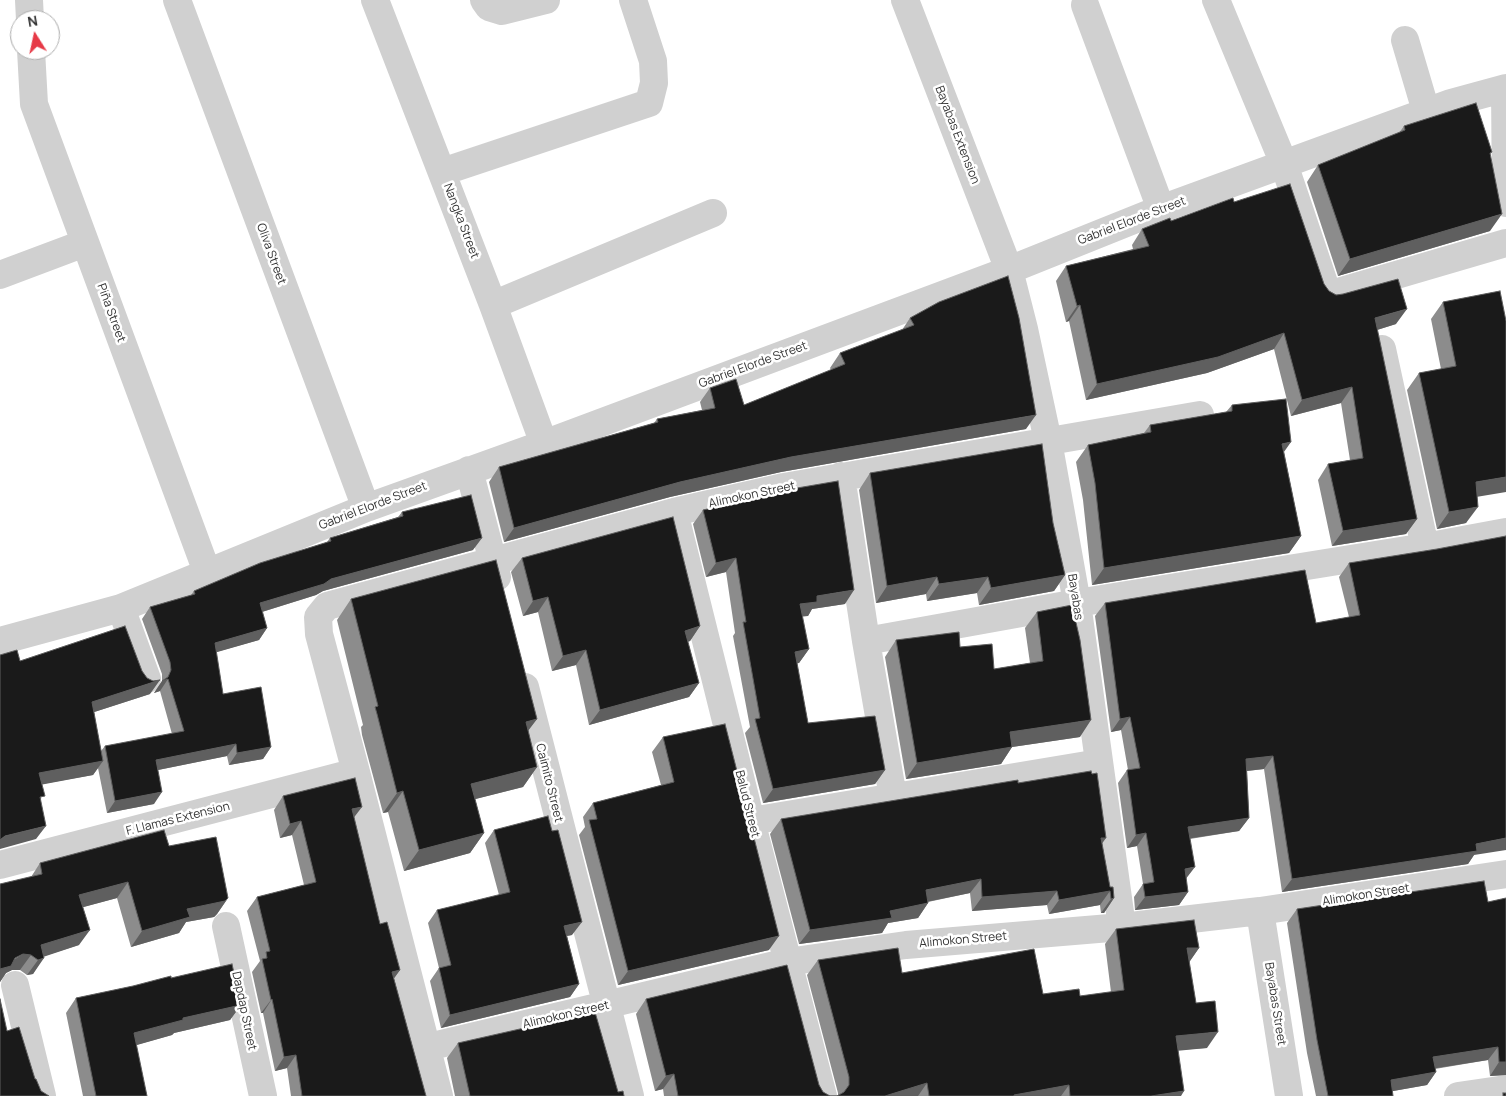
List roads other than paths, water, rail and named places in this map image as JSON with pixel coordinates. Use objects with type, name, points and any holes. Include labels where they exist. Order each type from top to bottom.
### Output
[{"type":"street","name":"Oliva Street","points":[[177,0],[366,508]]},
{"type":"street","name":"Nangka Street","points":[[375,0],[493,305],[544,444]]},
{"type":"street","points":[[484,0],[489,7],[502,11],[546,0]]},
{"type":"street","points":[[442,172],[649,103],[654,83],[652,61],[633,0]]},
{"type":"street","name":"Bayabas Extension","points":[[905,0],[1009,270]]},
{"type":"street","points":[[1216,0],[1284,164],[1328,295],[1506,243]]},
{"type":"street","points":[[1085,5],[1161,209]]},
{"type":"street","points":[[1405,40],[1426,112]]},
{"type":"street","name":"Piña Street","points":[[32,60],[34,104],[208,572]]},
{"type":"street","name":"Gabriel Elorde Street","points":[[0,641],[121,608],[366,508],[544,444],[1009,270],[1161,209],[1451,102],[1505,88]]},
{"type":"street","points":[[1505,88],[1506,203]]},
{"type":"street","points":[[493,305],[713,213]]},
{"type":"street","points":[[0,275],[85,243]]},
{"type":"street","name":"Bayabas","points":[[1009,270],[1048,440],[1077,603],[1122,928]]},
{"type":"street","points":[[1382,349],[1425,547]]},
{"type":"street","name":"Alimokon Street","points":[[356,772],[319,634],[318,617],[327,606],[674,512],[841,476],[1200,415]]},
{"type":"street","points":[[469,470],[502,598]]},
{"type":"street","points":[[841,476],[892,797]]},
{"type":"street","name":"Balud Street","points":[[674,512],[751,821],[823,1096]]},
{"type":"street","points":[[866,641],[1077,603],[1425,547],[1506,532]]},
{"type":"street","points":[[121,608],[147,679]]},
{"type":"street","name":"Caimito Street","points":[[519,664],[630,1096]]},
{"type":"street","points":[[751,821],[1099,764]]},
{"type":"street","points":[[356,772],[428,1047],[439,1096]]},
{"type":"street","name":"F. Llamas Extension","points":[[0,865],[356,772]]},
{"type":"street","name":"Alimokon Street","points":[[428,1047],[787,962],[906,945],[1122,928],[1260,911],[1506,874]]},
{"type":"street","name":"Bayabas Street","points":[[1260,911],[1289,1096]]},
{"type":"street","name":"Dapdap Street","points":[[226,926],[263,1096]]},
{"type":"street","points":[[15,985],[42,1096]]},
{"type":"street","points":[[1458,1096],[1506,1089]]}]
